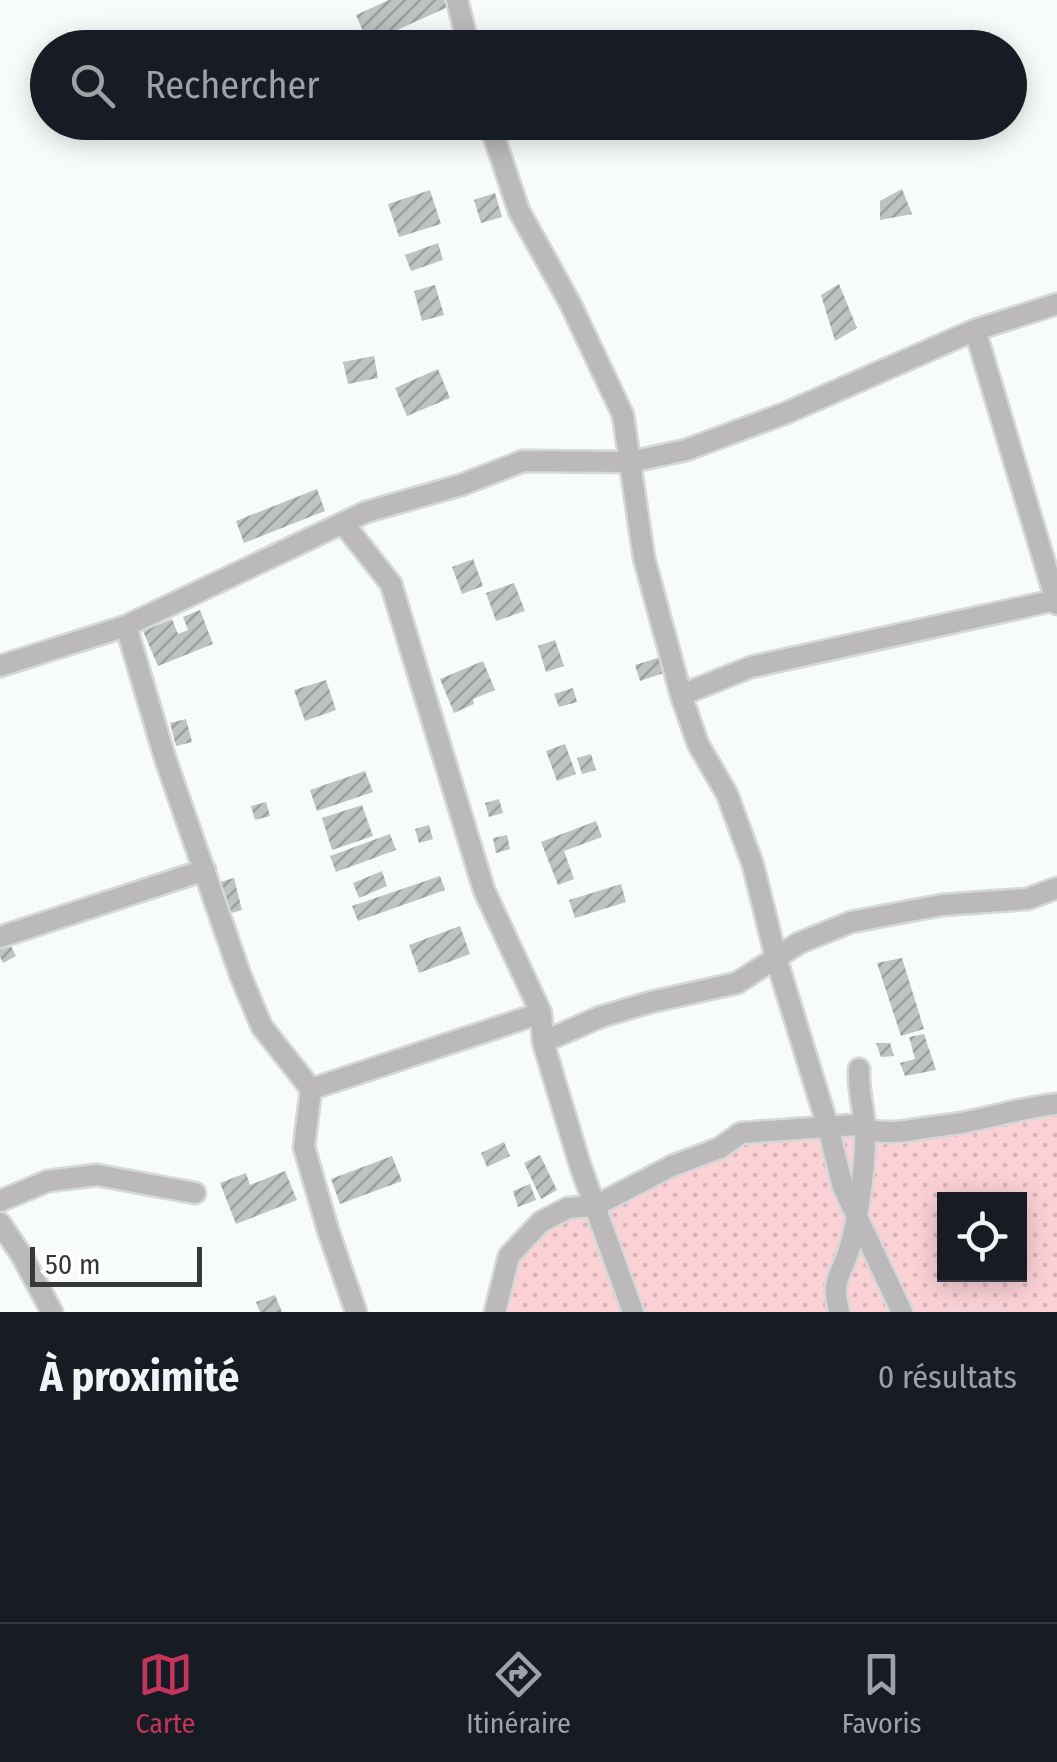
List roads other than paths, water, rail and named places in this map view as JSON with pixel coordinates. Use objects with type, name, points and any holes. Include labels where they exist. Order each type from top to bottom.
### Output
[{"type":"street","points":[[457,0],[464,30]]},
{"type":"street","points":[[495,140],[519,211],[570,303],[623,415],[644,558],[682,695],[698,744],[728,794],[752,864],[843,1187],[902,1312]]},
{"type":"street","points":[[0,666],[126,626],[366,512],[461,485],[523,460],[630,462],[686,450],[786,413],[974,330],[1057,304]]},
{"type":"street","points":[[682,695],[750,666],[1056,602],[974,330]]},
{"type":"street","points":[[343,522],[390,584],[484,890],[541,1013],[543,1042],[633,1312]]},
{"type":"street","points":[[126,626],[165,758],[240,976],[262,1027],[311,1089],[304,1147],[356,1312]]},
{"type":"street","points":[[0,937],[204,870]]},
{"type":"street","points":[[543,1042],[600,1017],[737,983],[798,943],[851,922],[942,905],[1028,899],[1057,888]]},
{"type":"street","points":[[311,1089],[541,1013]]},
{"type":"street","points":[[839,1312],[834,1284],[848,1253],[857,1215],[865,1129],[858,1090],[859,1069]]},
{"type":"street","points":[[495,1312],[509,1256],[540,1222],[568,1208],[596,1206],[672,1166],[720,1148],[741,1133],[854,1125],[896,1134],[1057,1104]]},
{"type":"street","points":[[0,1201],[48,1181],[97,1175],[195,1193]]},
{"type":"street","points":[[0,1222],[52,1312]]}]
